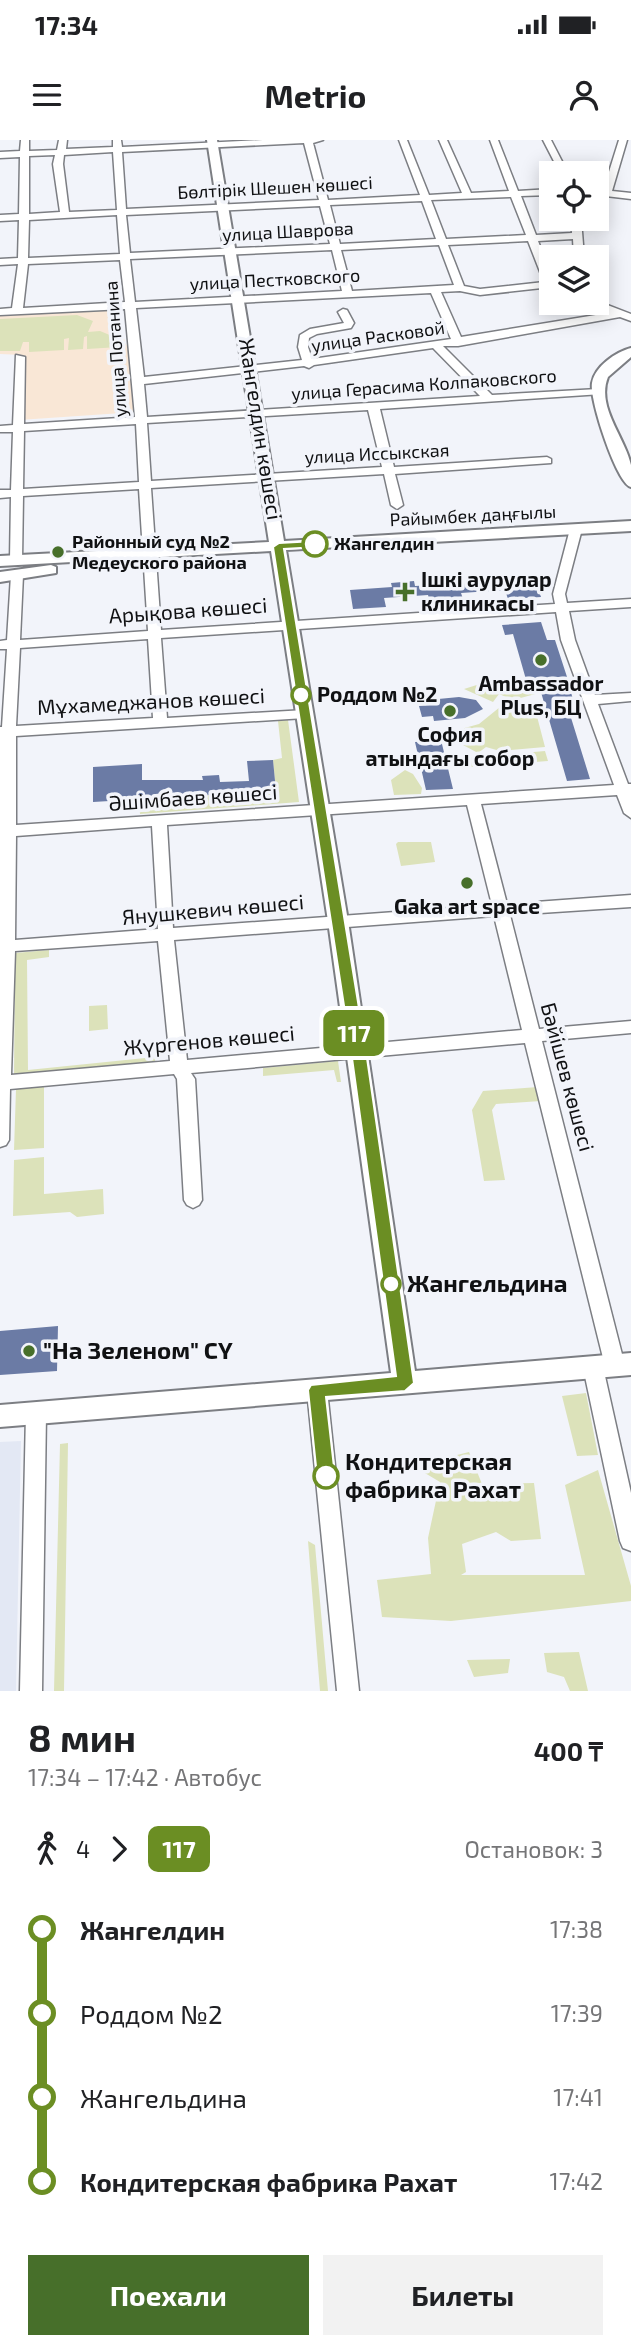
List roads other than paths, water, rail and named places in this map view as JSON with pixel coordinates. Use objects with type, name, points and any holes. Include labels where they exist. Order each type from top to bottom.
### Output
[{"type":"main road","name":"Жангелдин көшесі","points":[[213,142],[279,547],[318,810],[338,921],[405,1383]]},
{"type":"main road","points":[[631,352],[604,372],[598,392],[626,457],[631,483]]},
{"type":"main road","name":"Райымбек даңғылы","points":[[0,577],[11,566],[627,525]]},
{"type":"main road","name":"Райымбек даңғылы","points":[[0,570],[149,555]]},
{"type":"main road","name":"Райымбек даңғылы","points":[[11,566],[113,559]]},
{"type":"main road","points":[[0,1416],[613,1366]]},
{"type":"street","points":[[17,311],[23,261],[21,217],[24,140]]},
{"type":"street","points":[[63,140],[58,164],[65,215]]},
{"type":"street","points":[[0,155],[62,152],[118,144],[319,140]]},
{"type":"street","points":[[402,140],[460,288]]},
{"type":"street","points":[[443,140],[467,195]]},
{"type":"street","points":[[495,140],[539,253]]},
{"type":"street","points":[[547,140],[558,161]]},
{"type":"street","points":[[609,175],[623,140]]},
{"type":"street","points":[[307,141],[348,294]]},
{"type":"street","name":"улица Потанина","points":[[118,144],[139,381],[139,421],[160,722]]},
{"type":"street","name":"Бөлтірік Шешен көшесі","points":[[0,218],[539,192]]},
{"type":"street","points":[[609,194],[631,196]]},
{"type":"street","points":[[577,231],[578,245]]},
{"type":"street","name":"улица Шаврова","points":[[0,262],[440,240],[578,236]]},
{"type":"street","name":"улица Пестковского","points":[[0,312],[436,292],[460,288],[480,292],[539,285]]},
{"type":"street","points":[[436,292],[458,343]]},
{"type":"street","points":[[609,310],[626,316]]},
{"type":"street","points":[[309,365],[304,337],[314,331],[347,326],[349,323],[343,312]]},
{"type":"street","name":"улица Расковой","points":[[139,381],[309,365],[626,316]]},
{"type":"street","points":[[438,347],[488,398]]},
{"type":"street","points":[[0,1140],[7,946],[3,888],[9,831],[4,732],[20,357]]},
{"type":"street","name":"улица Герасима Колпаковского","points":[[0,429],[598,392]]},
{"type":"street","points":[[373,405],[397,505]]},
{"type":"street","name":"улица Иссыкская","points":[[0,494],[547,461]]},
{"type":"street","points":[[576,529],[562,574],[559,594],[568,640],[627,789],[631,813]]},
{"type":"street","name":"Арықова көшесі","points":[[7,644],[631,603]]},
{"type":"street","points":[[590,700],[631,697]]},
{"type":"street","name":"Мұхамеджанов көшесі","points":[[4,732],[305,714]]},
{"type":"street","name":"Әшімбаев көшесі","points":[[9,831],[627,789]]},
{"type":"street","name":"Бәйішев көшесі","points":[[473,800],[613,1366],[631,1541]]},
{"type":"street","points":[[159,822],[166,936],[180,1067],[186,1079],[193,1200]]},
{"type":"street","name":"Янушкевич көшесі","points":[[7,946],[631,901]]},
{"type":"street","name":"Жүргенов көшесі","points":[[1,1083],[631,1027]]},
{"type":"street","points":[[317,1390],[348,1691]]},
{"type":"street","points":[[31,1691],[36,1413]]},
{"type":"place","name":"Жангелдин","points":[[315,544]]},
{"type":"place","name":"Районный суд №2 Медеуского района","points":[[58,552]]},
{"type":"place","name":"Ішкі аурулар клиникасы","points":[[405,592]]},
{"type":"place","name":"Ambassador Plus, БЦ","points":[[541,660]]},
{"type":"place","name":"Роддом №2","points":[[301,695]]},
{"type":"place","name":"София атындағы собор","points":[[450,711]]},
{"type":"place","name":"Gaka art space","points":[[467,883]]},
{"type":"place","name":"Жангельдина","points":[[391,1284]]},
{"type":"place","name":"\"На Зеленом\" СҮ","points":[[29,1351]]},
{"type":"place","name":"Кондитерская фабрика Рахат","points":[[326,1476]]}]
